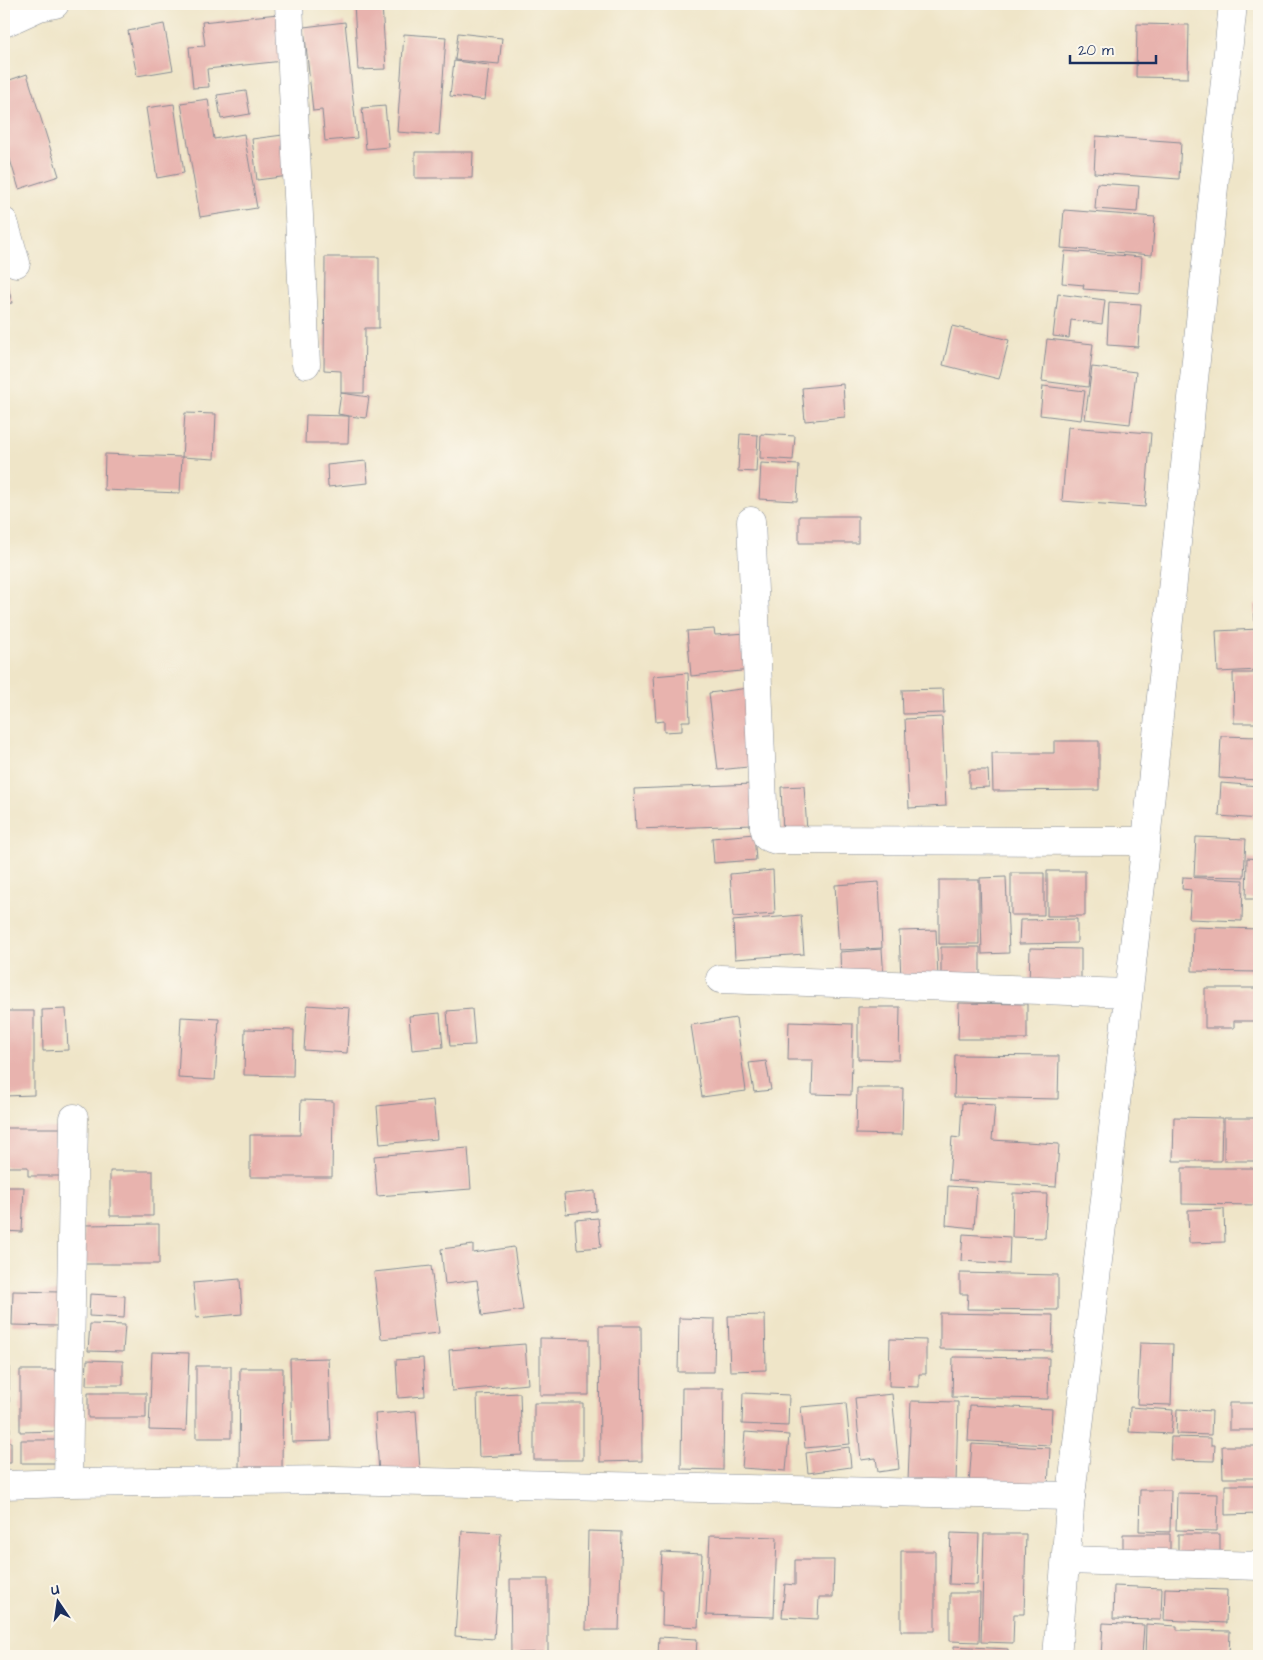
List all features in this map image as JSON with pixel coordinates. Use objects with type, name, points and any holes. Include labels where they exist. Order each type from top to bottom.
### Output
[{"type":"street","points":[[13,14],[55,4]]},
{"type":"street","points":[[289,4],[306,364]]},
{"type":"street","points":[[1057,1656],[1067,1560],[1071,1496],[1146,841],[1233,4]]},
{"type":"street","points":[[4,222],[16,263]]},
{"type":"street","points":[[751,521],[763,817],[764,832],[767,837],[776,840],[1146,841]]},
{"type":"street","points":[[720,980],[1128,993]]},
{"type":"street","points":[[68,1482],[74,1118]]},
{"type":"street","points":[[4,1485],[68,1482],[344,1480],[1071,1496]]},
{"type":"street","points":[[1067,1560],[1259,1566]]},
{"type":"building","points":[[354,4],[382,4],[386,69],[358,70]]},
{"type":"building","points":[[278,14],[283,61],[207,69],[209,87],[193,88],[189,47],[205,46],[202,22]]},
{"type":"building","points":[[345,22],[357,138],[325,141],[322,110],[313,111],[304,27]]},
{"type":"building","points":[[164,24],[173,70],[137,76],[128,31]]},
{"type":"building","points":[[1137,24],[1189,25],[1188,78],[1136,77]]},
{"type":"building","points":[[458,33],[502,38],[499,64],[455,60]]},
{"type":"building","points":[[404,34],[446,37],[439,135],[397,132]]},
{"type":"building","points":[[454,61],[489,65],[485,100],[450,96]]},
{"type":"building","points":[[27,74],[59,176],[19,189],[4,140],[4,82]]},
{"type":"building","points":[[246,91],[250,114],[221,119],[217,95]]},
{"type":"building","points":[[208,99],[214,139],[244,134],[257,208],[200,217],[181,103]]},
{"type":"building","points":[[174,104],[184,173],[157,178],[146,108]]},
{"type":"building","points":[[385,106],[389,147],[366,149],[362,108]]},
{"type":"building","points":[[283,135],[289,176],[257,180],[252,139]]},
{"type":"building","points":[[1096,136],[1181,142],[1179,179],[1094,173]]},
{"type":"building","points":[[415,152],[473,152],[472,178],[415,178]]},
{"type":"building","points":[[1097,183],[1139,186],[1137,212],[1095,209]]},
{"type":"building","points":[[1064,210],[1155,217],[1152,255],[1061,248]]},
{"type":"building","points":[[1065,251],[1142,257],[1140,293],[1083,289],[1084,285],[1062,283]]},
{"type":"building","points":[[325,257],[379,257],[379,328],[365,328],[364,393],[341,393],[341,371],[324,370]]},
{"type":"building","points":[[4,269],[12,303],[4,304]]},
{"type":"building","points":[[1058,294],[1105,300],[1102,324],[1071,320],[1069,338],[1053,336]]},
{"type":"building","points":[[1109,302],[1141,304],[1138,347],[1107,345]]},
{"type":"building","points":[[952,326],[1009,340],[999,379],[943,365]]},
{"type":"building","points":[[1047,339],[1093,344],[1088,387],[1042,381]]},
{"type":"building","points":[[1092,367],[1136,372],[1130,424],[1085,419]]},
{"type":"building","points":[[843,384],[845,417],[805,421],[802,388]]},
{"type":"building","points":[[1043,386],[1085,391],[1081,420],[1040,415]]},
{"type":"building","points":[[341,393],[369,397],[366,418],[338,414]]},
{"type":"building","points":[[185,413],[216,414],[214,459],[182,457]]},
{"type":"building","points":[[306,415],[349,416],[348,443],[305,443]]},
{"type":"building","points":[[1068,427],[1151,433],[1145,507],[1062,501]]},
{"type":"building","points":[[740,434],[758,435],[756,472],[738,471]]},
{"type":"building","points":[[761,434],[795,436],[793,460],[760,458]]},
{"type":"building","points":[[105,454],[182,457],[180,493],[104,490]]},
{"type":"building","points":[[366,461],[368,483],[328,487],[327,465]]},
{"type":"building","points":[[761,463],[799,465],[797,501],[759,499]]},
{"type":"building","points":[[799,516],[858,516],[858,543],[799,543]]},
{"type":"building","points":[[1254,605],[1259,605],[1259,624],[1255,624]]},
{"type":"building","points":[[714,629],[715,635],[748,633],[751,670],[691,676],[687,631]]},
{"type":"building","points":[[1259,629],[1259,670],[1218,672],[1216,631]]},
{"type":"building","points":[[688,673],[690,721],[682,721],[682,731],[664,732],[664,721],[656,722],[653,676]]},
{"type":"building","points":[[1233,673],[1259,673],[1259,723],[1234,723]]},
{"type":"building","points":[[749,688],[758,766],[718,770],[709,693]]},
{"type":"building","points":[[943,689],[944,713],[903,714],[902,690]]},
{"type":"building","points":[[942,717],[946,806],[909,808],[905,719]]},
{"type":"building","points":[[1221,736],[1259,737],[1259,780],[1219,778]]},
{"type":"building","points":[[1054,741],[1099,741],[1099,790],[993,791],[992,753],[1054,753]]},
{"type":"building","points":[[969,770],[988,770],[989,787],[969,788]]},
{"type":"building","points":[[1221,783],[1259,786],[1259,819],[1219,816]]},
{"type":"building","points":[[752,784],[754,825],[636,829],[634,789]]},
{"type":"building","points":[[804,786],[807,831],[783,833],[781,787]]},
{"type":"building","points":[[754,834],[756,860],[714,863],[712,838]]},
{"type":"building","points":[[1196,837],[1246,839],[1244,877],[1194,876]]},
{"type":"building","points":[[1247,858],[1259,859],[1259,899],[1246,899]]},
{"type":"building","points":[[773,870],[775,914],[733,917],[730,874]]},
{"type":"building","points":[[1047,871],[1085,871],[1085,916],[1047,916]]},
{"type":"building","points":[[1011,873],[1044,873],[1044,915],[1011,915]]},
{"type":"building","points":[[1006,877],[1009,953],[982,954],[980,878]]},
{"type":"building","points":[[1183,877],[1243,880],[1242,921],[1189,919],[1191,890],[1182,889]]},
{"type":"building","points":[[939,880],[979,880],[979,944],[939,944]]},
{"type":"building","points":[[879,882],[882,948],[839,950],[835,885]]},
{"type":"building","points":[[801,915],[804,954],[735,959],[733,921]]},
{"type":"building","points":[[1077,919],[1077,943],[1019,944],[1020,920]]},
{"type":"building","points":[[1193,927],[1259,929],[1259,972],[1192,971]]},
{"type":"building","points":[[936,930],[938,979],[901,980],[899,931]]},
{"type":"building","points":[[941,947],[980,947],[980,979],[941,978]]},
{"type":"building","points":[[1030,948],[1081,949],[1081,986],[1029,986]]},
{"type":"building","points":[[882,949],[884,979],[841,981],[840,952]]},
{"type":"building","points":[[1205,988],[1259,988],[1259,1021],[1234,1021],[1234,1028],[1205,1028]]},
{"type":"building","points":[[959,1003],[1027,1004],[1027,1039],[958,1039]]},
{"type":"building","points":[[307,1005],[350,1008],[347,1053],[304,1050]]},
{"type":"building","points":[[858,1007],[900,1007],[899,1060],[858,1059]]},
{"type":"building","points":[[66,1009],[68,1050],[43,1051],[42,1010]]},
{"type":"building","points":[[472,1009],[475,1045],[450,1046],[447,1011]]},
{"type":"building","points":[[4,1011],[34,1011],[34,1095],[4,1096]]},
{"type":"building","points":[[440,1013],[443,1047],[412,1050],[409,1016]]},
{"type":"building","points":[[181,1017],[219,1019],[215,1080],[178,1078]]},
{"type":"building","points":[[736,1018],[746,1091],[702,1097],[691,1025]]},
{"type":"building","points":[[789,1022],[853,1024],[851,1095],[812,1094],[813,1060],[788,1060]]},
{"type":"building","points":[[245,1029],[294,1030],[293,1076],[244,1075]]},
{"type":"building","points":[[955,1055],[1059,1056],[1058,1099],[954,1097]]},
{"type":"building","points":[[766,1061],[771,1090],[754,1092],[749,1063]]},
{"type":"building","points":[[857,1088],[903,1088],[902,1135],[856,1134]]},
{"type":"building","points":[[301,1100],[333,1101],[332,1177],[250,1177],[250,1135],[300,1135]]},
{"type":"building","points":[[433,1100],[437,1139],[380,1144],[377,1106]]},
{"type":"building","points":[[962,1103],[995,1105],[992,1140],[1059,1144],[1056,1187],[949,1180],[952,1137],[960,1138]]},
{"type":"building","points":[[1174,1117],[1222,1118],[1221,1161],[1173,1161]]},
{"type":"building","points":[[1224,1118],[1259,1118],[1259,1161],[1224,1161]]},
{"type":"building","points":[[4,1128],[67,1128],[66,1176],[28,1176],[28,1167],[4,1167]]},
{"type":"building","points":[[468,1148],[471,1189],[377,1196],[374,1156]]},
{"type":"building","points":[[1182,1168],[1259,1168],[1259,1205],[1182,1204]]},
{"type":"building","points":[[110,1171],[153,1171],[153,1216],[110,1216]]},
{"type":"building","points":[[948,1186],[977,1188],[974,1228],[946,1225]]},
{"type":"building","points":[[4,1187],[24,1187],[22,1232],[4,1231]]},
{"type":"building","points":[[595,1191],[596,1211],[566,1214],[564,1194]]},
{"type":"building","points":[[1013,1193],[1047,1194],[1045,1238],[1012,1237]]},
{"type":"building","points":[[1224,1209],[1225,1242],[1189,1243],[1188,1210]]},
{"type":"building","points":[[598,1218],[601,1247],[577,1249],[575,1220]]},
{"type":"building","points":[[159,1224],[159,1264],[85,1264],[84,1225]]},
{"type":"building","points":[[963,1234],[1010,1237],[1009,1264],[961,1261]]},
{"type":"building","points":[[473,1245],[473,1253],[514,1247],[523,1310],[482,1316],[477,1280],[445,1284],[441,1249]]},
{"type":"building","points":[[431,1266],[439,1333],[381,1339],[374,1272]]},
{"type":"building","points":[[960,1273],[1058,1275],[1058,1310],[967,1309],[968,1294],[960,1294]]},
{"type":"building","points":[[240,1279],[242,1314],[196,1318],[193,1283]]},
{"type":"building","points":[[13,1291],[59,1292],[58,1326],[12,1325]]},
{"type":"building","points":[[90,1294],[125,1296],[124,1318],[89,1316]]},
{"type":"building","points":[[940,1313],[1053,1315],[1052,1351],[940,1349]]},
{"type":"building","points":[[765,1315],[766,1370],[730,1371],[728,1316]]},
{"type":"building","points":[[679,1318],[715,1319],[714,1372],[678,1372]]},
{"type":"building","points":[[90,1324],[125,1325],[123,1352],[88,1351]]},
{"type":"building","points":[[599,1326],[641,1326],[642,1461],[600,1462]]},
{"type":"building","points":[[540,1338],[589,1339],[589,1395],[540,1395]]},
{"type":"building","points":[[890,1339],[926,1340],[926,1374],[919,1374],[919,1387],[889,1386]]},
{"type":"building","points":[[1140,1343],[1173,1344],[1171,1405],[1137,1404]]},
{"type":"building","points":[[525,1344],[528,1384],[452,1391],[449,1350]]},
{"type":"building","points":[[152,1352],[189,1353],[186,1431],[149,1430]]},
{"type":"building","points":[[953,1357],[1049,1358],[1048,1399],[952,1397]]},
{"type":"building","points":[[328,1358],[331,1441],[292,1442],[290,1359]]},
{"type":"building","points":[[423,1358],[425,1396],[398,1398],[396,1360]]},
{"type":"building","points":[[87,1360],[123,1361],[123,1385],[86,1385]]},
{"type":"building","points":[[4,1366],[9,1366],[9,1390],[4,1390]]},
{"type":"building","points":[[196,1366],[231,1366],[231,1438],[196,1438]]},
{"type":"building","points":[[240,1368],[283,1368],[282,1469],[239,1469]]},
{"type":"building","points":[[20,1370],[60,1370],[60,1431],[20,1432]]},
{"type":"building","points":[[682,1388],[724,1388],[723,1470],[681,1469]]},
{"type":"building","points":[[88,1393],[146,1393],[146,1418],[88,1418]]},
{"type":"building","points":[[520,1393],[522,1455],[479,1457],[477,1395]]},
{"type":"building","points":[[743,1393],[789,1395],[788,1426],[742,1424]]},
{"type":"building","points":[[892,1394],[899,1469],[878,1472],[876,1458],[861,1460],[855,1398]]},
{"type":"building","points":[[4,1397],[9,1397],[10,1432],[4,1432]]},
{"type":"building","points":[[911,1401],[958,1402],[956,1484],[908,1482]]},
{"type":"building","points":[[534,1403],[583,1403],[583,1460],[534,1460]]},
{"type":"building","points":[[846,1403],[850,1444],[805,1448],[801,1407]]},
{"type":"building","points":[[1229,1403],[1259,1403],[1259,1430],[1229,1430]]},
{"type":"building","points":[[970,1405],[1052,1409],[1050,1445],[968,1441]]},
{"type":"building","points":[[1130,1407],[1173,1410],[1171,1434],[1129,1432]]},
{"type":"building","points":[[1177,1409],[1212,1411],[1211,1435],[1176,1434]]},
{"type":"building","points":[[416,1411],[420,1470],[379,1473],[375,1414]]},
{"type":"building","points":[[745,1432],[789,1435],[786,1471],[742,1468]]},
{"type":"building","points":[[1171,1437],[1211,1438],[1211,1445],[1215,1445],[1214,1461],[1170,1460]]},
{"type":"building","points":[[21,1440],[59,1440],[59,1463],[21,1463]]},
{"type":"building","points":[[4,1442],[11,1442],[11,1463],[4,1463]]},
{"type":"building","points":[[972,1444],[1050,1448],[1048,1488],[969,1484]]},
{"type":"building","points":[[1222,1446],[1259,1446],[1259,1478],[1223,1478]]},
{"type":"building","points":[[849,1447],[851,1467],[808,1473],[806,1453]]},
{"type":"building","points":[[1225,1485],[1259,1485],[1259,1514],[1225,1515]]},
{"type":"building","points":[[1140,1490],[1171,1490],[1170,1532],[1139,1531]]},
{"type":"building","points":[[1177,1493],[1218,1494],[1217,1531],[1176,1530]]},
{"type":"building","points":[[462,1531],[501,1533],[494,1639],[455,1636]]},
{"type":"building","points":[[588,1531],[622,1532],[619,1630],[586,1630]]},
{"type":"building","points":[[951,1533],[979,1534],[977,1585],[949,1584]]},
{"type":"building","points":[[984,1534],[1026,1534],[1024,1614],[1014,1614],[1013,1643],[981,1642]]},
{"type":"building","points":[[1123,1534],[1170,1534],[1170,1561],[1123,1561]]},
{"type":"building","points":[[1178,1534],[1220,1534],[1220,1563],[1178,1563]]},
{"type":"building","points":[[710,1535],[777,1537],[774,1617],[706,1615]]},
{"type":"building","points":[[901,1551],[935,1551],[935,1631],[901,1631]]},
{"type":"building","points":[[662,1552],[702,1554],[698,1627],[662,1625],[663,1590],[660,1590]]},
{"type":"building","points":[[795,1560],[834,1560],[833,1597],[819,1597],[818,1619],[782,1617],[785,1584],[795,1585]]},
{"type":"building","points":[[510,1579],[548,1579],[548,1652],[511,1653]]},
{"type":"building","points":[[1114,1586],[1162,1588],[1161,1620],[1113,1619]]},
{"type":"building","points":[[1165,1588],[1227,1590],[1226,1623],[1164,1620]]},
{"type":"building","points":[[950,1593],[980,1593],[979,1642],[950,1641]]},
{"type":"building","points":[[1103,1623],[1144,1625],[1142,1656],[1101,1656]]},
{"type":"building","points":[[1146,1624],[1177,1626],[1177,1630],[1230,1631],[1229,1656],[1145,1656]]},
{"type":"building","points":[[659,1637],[697,1639],[696,1656],[658,1656]]},
{"type":"building","points":[[954,1646],[1008,1649],[1008,1656],[954,1656]]}]
